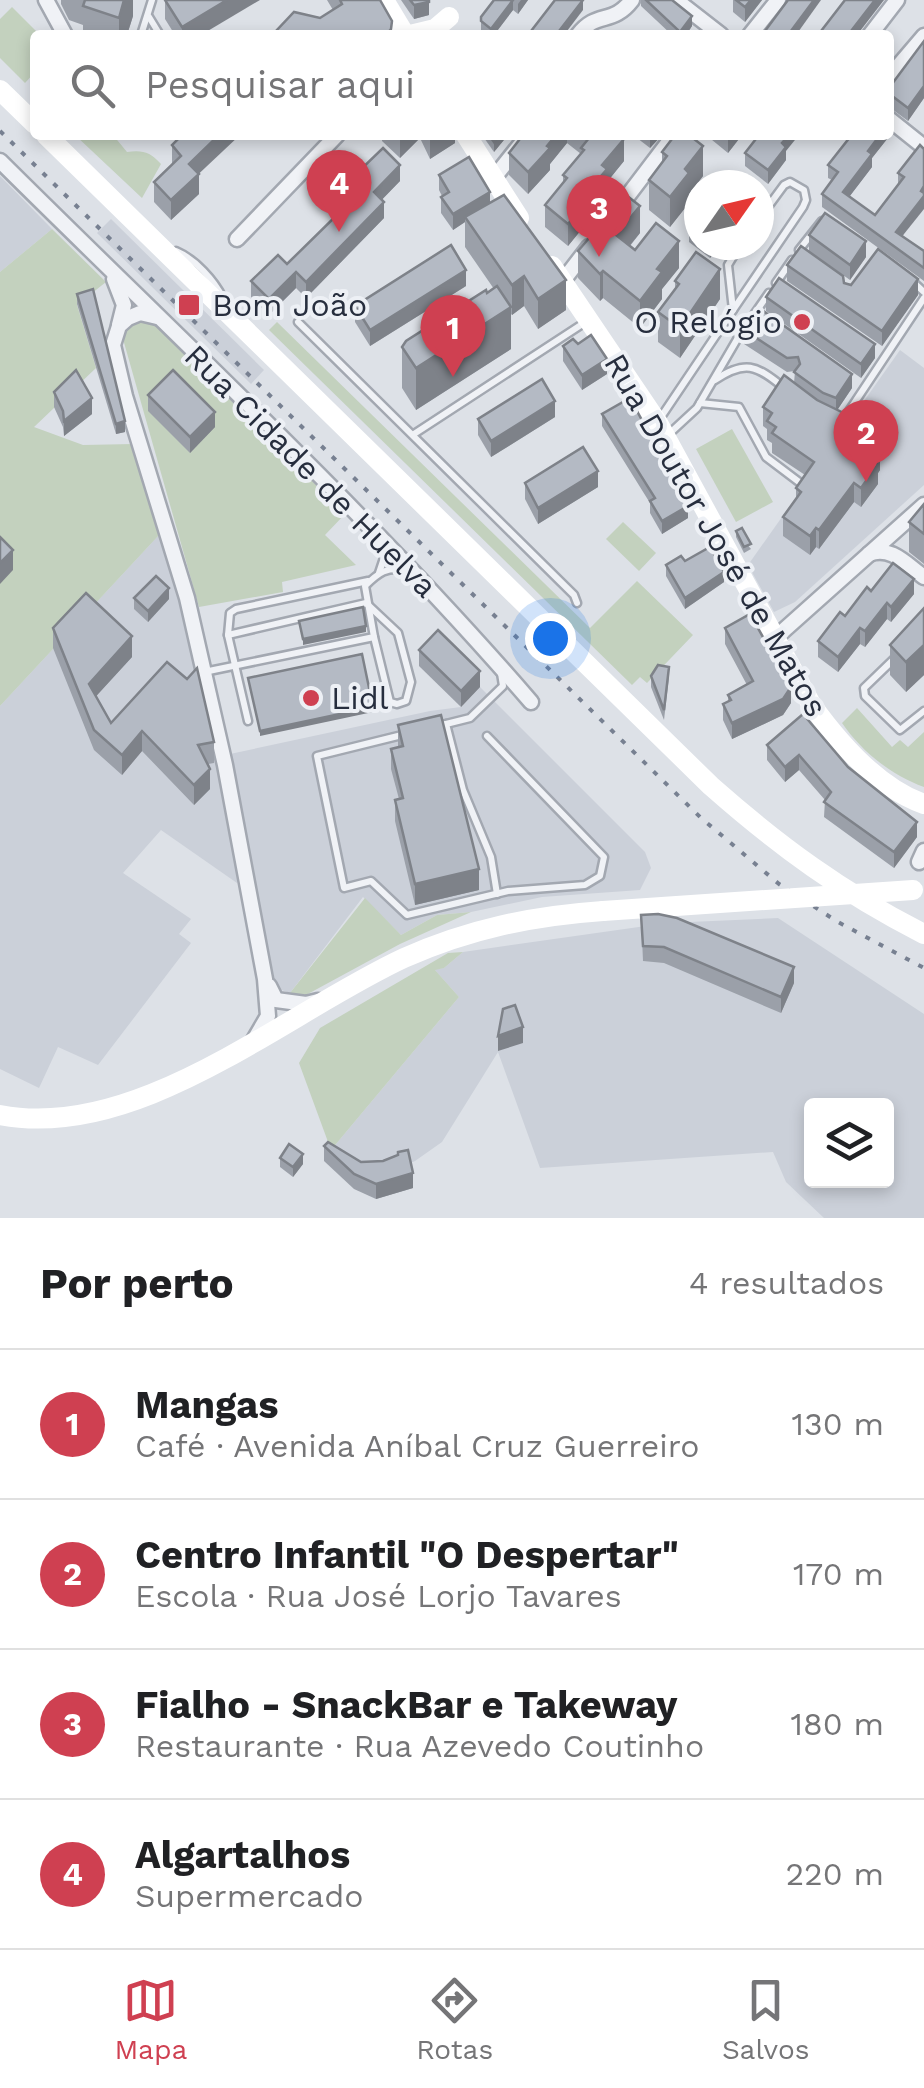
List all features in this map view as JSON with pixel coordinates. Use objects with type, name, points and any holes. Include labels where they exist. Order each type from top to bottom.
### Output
[{"type":"street","points":[[46,0],[62,30]]},
{"type":"street","points":[[384,0],[405,30]]},
{"type":"street","points":[[583,30],[592,22],[622,14],[632,0]]},
{"type":"street","points":[[676,0],[715,30]]},
{"type":"street","points":[[754,30],[778,0]]},
{"type":"street","points":[[874,30],[898,0]]},
{"type":"street","points":[[894,71],[924,36]]},
{"type":"street","points":[[0,90],[30,119]]},
{"type":"street","points":[[894,123],[924,147]]},
{"type":"street","points":[[51,140],[711,786],[772,840],[822,877],[924,934]]},
{"type":"street","points":[[237,239],[331,140]]},
{"type":"street","name":"Rua Doutor José de Matos","points":[[469,140],[661,429],[774,639],[825,724],[877,776],[924,801]]},
{"type":"street","points":[[492,179],[524,140]]},
{"type":"street","points":[[607,223],[670,140]]},
{"type":"street","name":"Rua Cidade de Huelva","points":[[0,161],[372,529],[532,702]]},
{"type":"street","points":[[562,282],[596,238]]},
{"type":"street","points":[[109,270],[124,305],[114,345],[125,396],[187,598],[225,765],[264,979],[268,1016],[250,1044]]},
{"type":"street","points":[[119,326],[140,313],[157,317]]},
{"type":"street","points":[[774,639],[924,505]]},
{"type":"street","points":[[897,556],[893,536],[899,528]]},
{"type":"street","points":[[867,556],[881,550],[897,556],[924,578]]},
{"type":"street","points":[[0,1115],[77,1115],[152,1095],[404,959],[496,924],[562,914],[920,890]]},
{"type":"street","points":[[264,979],[276,1000],[288,1004],[306,1004],[333,996]]},
{"type":"lane","points":[[143,30],[152,0]]},
{"type":"lane","points":[[148,16],[157,30]]},
{"type":"lane","points":[[774,199],[790,182],[804,190],[806,200],[774,250]]},
{"type":"lane","points":[[661,429],[686,422],[816,226],[823,221],[832,222]]},
{"type":"lane","points":[[798,251],[812,261]]},
{"type":"lane","points":[[731,260],[728,265],[732,310]]},
{"type":"lane","points":[[661,429],[732,310],[767,260]]},
{"type":"lane","points":[[823,416],[838,420],[846,414],[924,295],[906,276]]},
{"type":"lane","points":[[777,282],[790,291]]},
{"type":"lane","points":[[756,312],[770,322]]},
{"type":"lane","points":[[414,434],[588,321]]},
{"type":"lane","points":[[298,322],[414,434],[577,602]]},
{"type":"lane","points":[[872,348],[886,357]]},
{"type":"lane","points":[[714,381],[745,366],[763,371],[797,398]]},
{"type":"lane","points":[[784,388],[793,376]]},
{"type":"lane","points":[[851,379],[864,388]]},
{"type":"lane","points":[[700,403],[739,408],[766,457],[803,485]]},
{"type":"lane","points":[[372,529],[384,558],[379,572]]},
{"type":"lane","points":[[366,603],[398,634],[411,682],[406,701],[390,702],[366,603],[365,586],[389,568],[412,571]]},
{"type":"lane","points":[[248,722],[227,618],[236,609],[371,580]]},
{"type":"lane","points":[[228,635],[366,603]]},
{"type":"lane","points":[[204,672],[374,636]]},
{"type":"lane","points":[[900,653],[862,692],[900,730],[924,711]]},
{"type":"lane","points":[[428,728],[470,718],[503,686],[501,667]]},
{"type":"lane","points":[[446,724],[463,790],[491,856],[497,894]]},
{"type":"lane","points":[[409,733],[317,756],[344,888],[372,881],[407,915],[497,894],[585,885],[600,876],[604,856],[487,736]]},
{"type":"shaded area","points":[[0,176],[52,229],[0,272]]},
{"type":"shaded area","points":[[111,219],[264,370],[251,384],[97,233]]},
{"type":"shaded area","points":[[900,350],[924,368],[924,485],[795,602],[774,612],[748,565]]},
{"type":"shaded area","points":[[160,534],[200,673],[240,871],[237,883],[161,830],[123,873],[191,919],[179,934],[191,943],[98,1065],[58,1047],[39,1088],[0,1069],[0,706]]},
{"type":"shaded area","points":[[480,687],[645,852],[651,868],[640,890],[542,897],[437,915],[401,935],[363,897],[290,993],[276,988],[230,754],[461,707]]},
{"type":"shaded area","points":[[778,918],[924,1014],[924,1218],[824,1218],[786,1182],[773,1152],[540,1168],[498,1052],[442,1142],[415,1161],[384,1175],[331,1150],[459,997],[434,969],[444,968],[463,952],[667,923]]},
{"type":"green space","points":[[12,7],[35,30],[30,30],[30,78],[25,83],[0,58],[0,19]]},
{"type":"green space","points":[[80,140],[117,140],[127,152],[146,153],[157,160],[161,164],[142,198]]},
{"type":"green space","points":[[52,229],[106,282],[77,305],[96,368],[34,427],[83,445],[133,444],[160,534],[0,706],[0,272]]},
{"type":"green space","points":[[146,320],[345,514],[325,535],[356,565],[282,582],[283,592],[199,607],[123,339],[127,328]]},
{"type":"green space","points":[[277,322],[590,628],[637,581],[693,635],[647,683],[640,677],[632,685],[269,330]]},
{"type":"green space","points":[[732,429],[773,502],[736,522],[696,449]]},
{"type":"green space","points":[[623,522],[656,553],[639,571],[606,539]]},
{"type":"green space","points":[[857,708],[892,747],[900,740],[908,747],[924,732],[924,787],[889,769],[850,734],[842,723]]},
{"type":"green space","points":[[365,898],[401,935],[437,915],[471,912],[400,944],[306,995],[290,993]]},
{"type":"green space","points":[[463,952],[444,968],[435,970],[459,997],[331,1150],[299,1063],[320,1028],[448,953]]},
{"type":"building","points":[[85,0],[124,0],[119,18],[83,6]]},
{"type":"building","points":[[165,0],[227,0],[182,27]]},
{"type":"building","points":[[340,0],[380,0],[392,21],[391,29],[277,30],[294,12],[320,18],[342,4]]},
{"type":"building","points":[[494,0],[513,0],[491,29],[481,17]]},
{"type":"building","points":[[555,0],[583,0],[560,30],[532,30]]},
{"type":"building","points":[[646,0],[672,0],[692,16],[678,30]]},
{"type":"building","points":[[788,0],[814,0],[792,30],[766,30]]},
{"type":"building","points":[[845,0],[875,0],[852,30],[822,30]]},
{"type":"building","points":[[924,41],[924,86],[908,108],[894,98],[894,81]]},
{"type":"building","points":[[177,140],[214,140],[189,164],[199,174],[171,200],[154,182],[181,156],[172,145]]},
{"type":"building","points":[[519,140],[552,140],[547,146],[550,148],[528,172],[509,153]]},
{"type":"building","points":[[587,140],[623,140],[602,165],[607,169],[568,224],[545,205],[567,178],[563,175],[584,150],[581,148]]},
{"type":"building","points":[[671,140],[695,140],[703,146],[670,197],[649,180],[667,156],[662,152]]},
{"type":"building","points":[[755,140],[785,140],[782,143],[786,147],[768,170],[745,153]]},
{"type":"building","points":[[848,140],[876,140],[868,151],[872,154],[843,192],[875,215],[904,177],[898,173],[920,145],[924,149],[924,196],[896,232],[924,251],[924,268],[822,194],[838,172],[828,165]]},
{"type":"building","points":[[383,148],[400,165],[374,192],[384,202],[306,282],[296,272],[269,299],[251,281],[278,255],[287,264],[341,211],[366,185],[356,174]]},
{"type":"building","points":[[469,157],[490,192],[453,214],[441,197],[449,192],[439,175]]},
{"type":"building","points":[[504,195],[566,280],[538,299],[524,276],[512,285],[465,217]]},
{"type":"building","points":[[626,195],[640,206],[616,235],[635,250],[656,223],[679,241],[657,269],[662,272],[640,301],[603,271],[600,274],[578,251]]},
{"type":"building","points":[[825,213],[866,241],[850,265],[809,235]]},
{"type":"building","points":[[451,245],[466,270],[370,330],[355,306]]},
{"type":"building","points":[[801,246],[851,285],[878,249],[918,279],[882,331],[787,265]]},
{"type":"building","points":[[690,260],[707,260],[720,269],[680,328],[658,312],[679,284],[675,281]]},
{"type":"building","points":[[779,278],[875,344],[861,364],[766,297]]},
{"type":"building","points":[[497,286],[511,307],[416,368],[402,347],[406,341]]},
{"type":"building","points":[[93,289],[125,421],[116,424],[77,294]]},
{"type":"building","points":[[759,308],[852,374],[836,398],[794,372],[800,364],[798,357],[787,358],[744,330]]},
{"type":"building","points":[[591,335],[607,359],[582,375],[563,346],[573,339],[578,344]]},
{"type":"building","points":[[76,370],[92,398],[64,421],[54,392]]},
{"type":"building","points":[[173,370],[215,412],[190,437],[148,395]]},
{"type":"building","points":[[784,375],[817,400],[860,421],[857,426],[867,433],[863,438],[880,450],[873,461],[878,464],[861,488],[854,483],[819,530],[816,528],[810,536],[783,517],[801,492],[796,488],[814,462],[772,433],[776,427],[767,421],[772,413],[763,407]]},
{"type":"building","points":[[542,379],[555,401],[491,441],[478,419]]},
{"type":"building","points":[[630,398],[688,506],[662,521],[650,501],[655,498],[602,414]]},
{"type":"building","points":[[583,447],[598,471],[538,508],[525,483]]},
{"type":"building","points":[[924,504],[924,534],[909,522]]},
{"type":"building","points":[[742,528],[751,544],[744,547],[736,531]]},
{"type":"building","points":[[0,537],[13,550],[0,563]]},
{"type":"building","points":[[710,547],[724,572],[685,598],[666,565],[681,556],[685,561]]},
{"type":"building","points":[[893,563],[914,579],[891,607],[887,603],[865,631],[860,628],[838,657],[818,641],[840,612],[845,616],[867,587],[871,591]]},
{"type":"building","points":[[156,576],[169,588],[148,611],[134,598]]},
{"type":"building","points":[[86,593],[132,636],[89,684],[111,723],[167,662],[187,679],[197,668],[214,742],[198,745],[210,769],[194,785],[142,731],[122,755],[94,730],[53,628]]},
{"type":"building","points":[[363,607],[366,626],[303,639],[299,621]]},
{"type":"building","points":[[924,608],[924,645],[906,662],[890,645]]},
{"type":"building","points":[[750,614],[791,687],[783,699],[732,723],[723,704],[731,700],[728,695],[753,681],[725,628]]},
{"type":"building","points":[[438,630],[480,671],[461,691],[419,650]]},
{"type":"building","name":"Lidl","points":[[362,654],[373,707],[260,731],[248,678]]},
{"type":"building","points":[[658,665],[669,667],[664,710],[651,676]]},
{"type":"building","points":[[803,714],[848,767],[917,822],[894,852],[824,802],[831,792],[799,755],[785,767],[767,745]]},
{"type":"building","points":[[441,715],[479,869],[415,884],[395,800],[403,798],[391,749],[403,746],[398,725]]},
{"type":"building","points":[[641,915],[677,918],[794,967],[781,997],[664,947],[643,946]]},
{"type":"building","points":[[515,1005],[523,1027],[498,1036],[503,1009]]},
{"type":"building","points":[[328,1142],[361,1162],[383,1161],[408,1150],[413,1173],[376,1184],[354,1174],[324,1146]]},
{"type":"building","points":[[289,1144],[303,1154],[293,1167],[280,1158]]},
{"type":"railway","points":[[0,131],[700,817],[779,884],[838,922],[924,968]]},
{"type":"place","name":"Algartalhos","points":[[339,232]]},
{"type":"place","name":"Fialho - SnackBar e Takeway","points":[[599,257]]},
{"type":"place","name":"Bom João","points":[[189,305]]},
{"type":"place","name":"O Relógio","points":[[802,322]]},
{"type":"place","name":"Mangas","points":[[453,377]]},
{"type":"place","name":"Centro Infantil \"O Despertar\"","points":[[866,482]]},
{"type":"place","name":"Lidl","points":[[311,698]]}]
